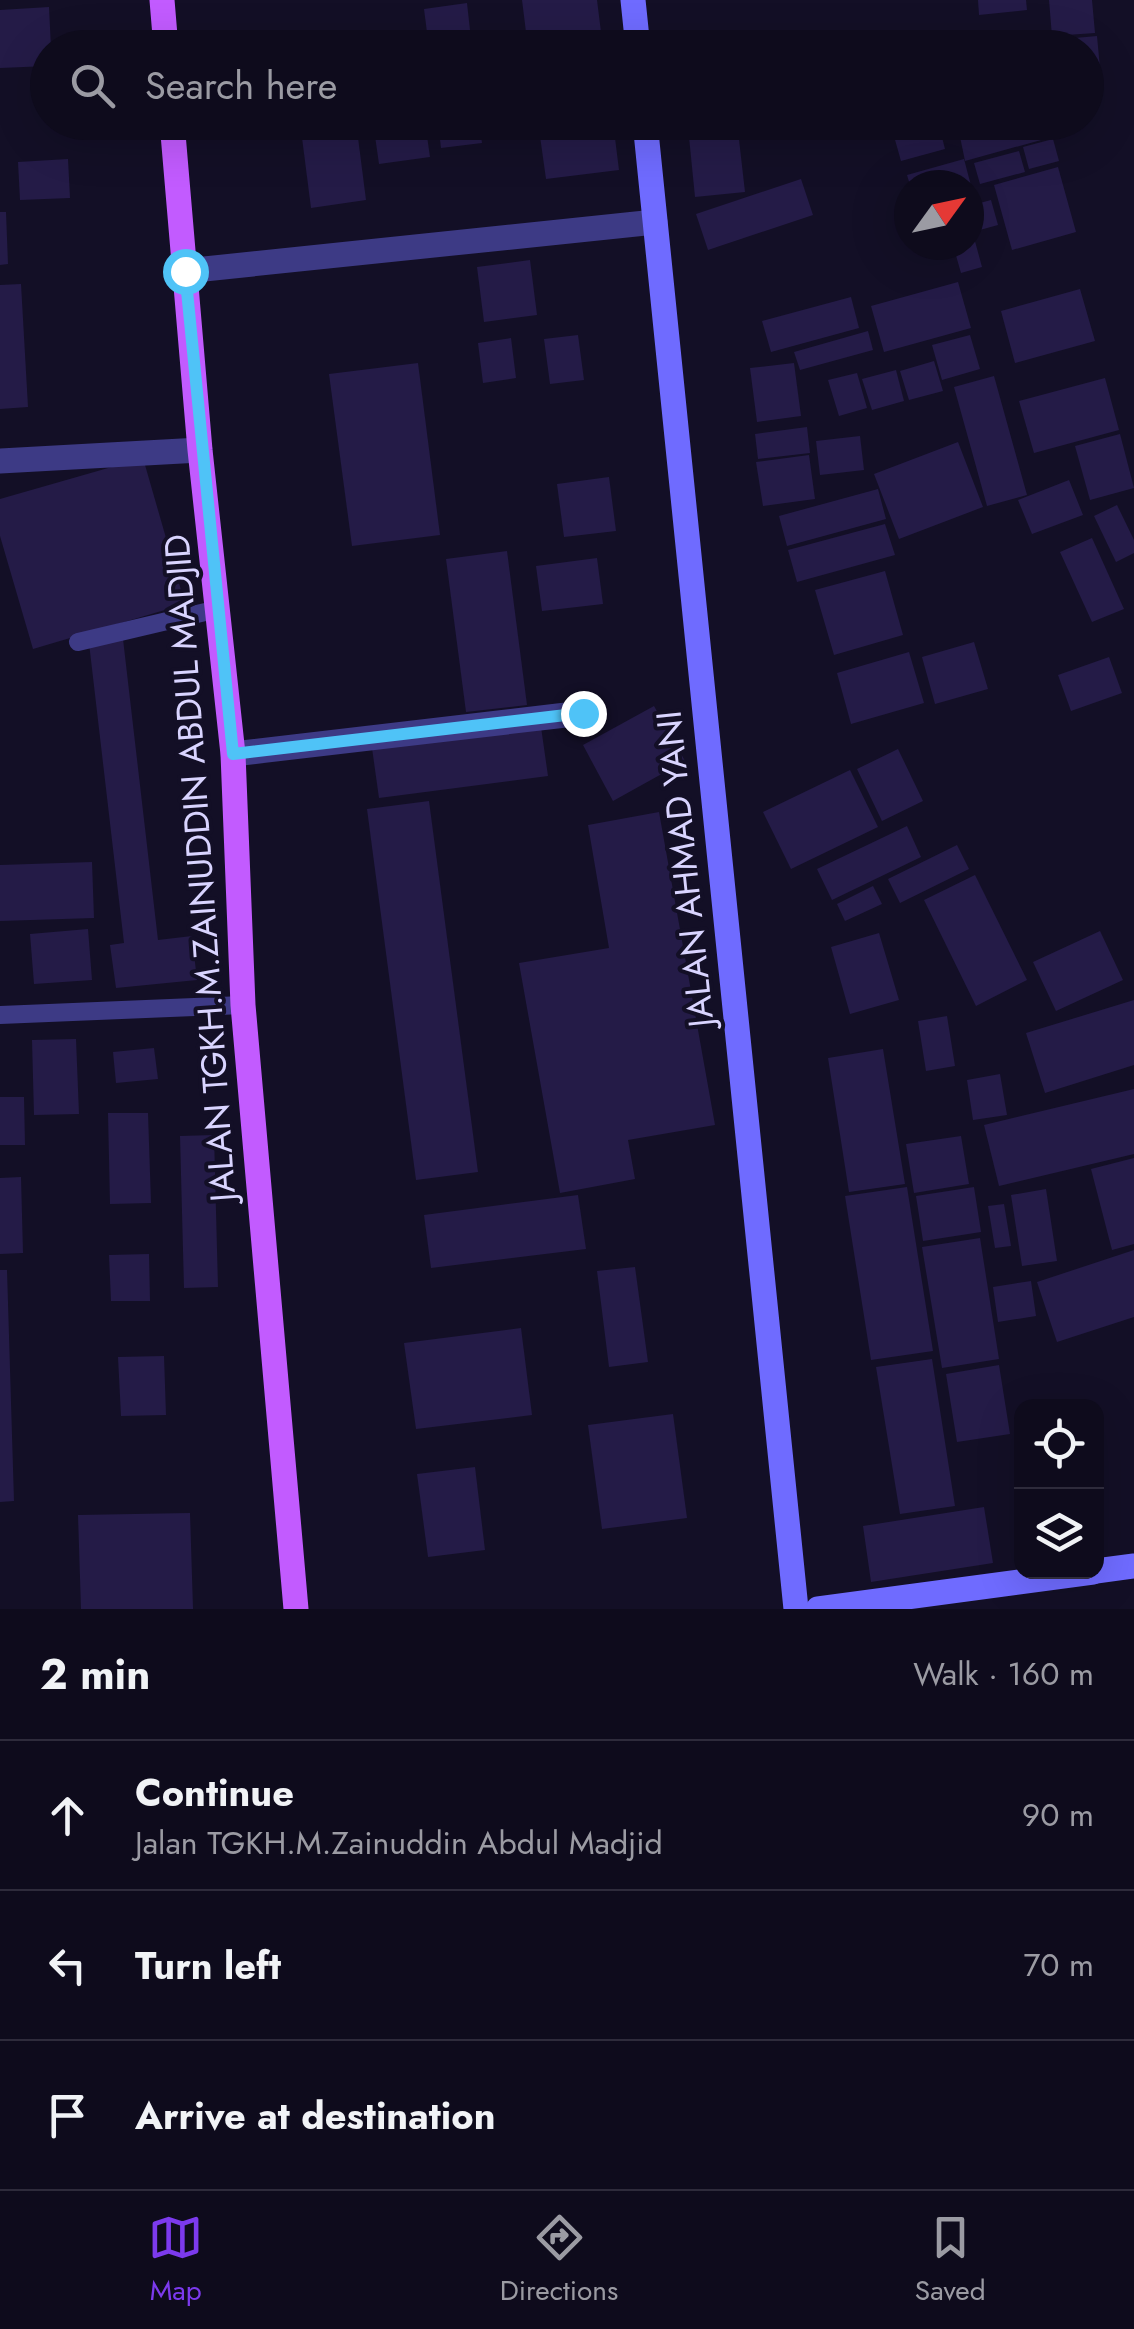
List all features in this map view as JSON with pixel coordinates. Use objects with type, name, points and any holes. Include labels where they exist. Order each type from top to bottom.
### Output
[{"type":"main road","points":[[162,0],[164,30]]},
{"type":"main road","name":"JALAN TGKH.M.ZAINUDDIN ABDUL MADJID","points":[[174,140],[200,450],[233,754],[244,1005],[296,1609]]},
{"type":"street","points":[[634,0],[636,30]]},
{"type":"street","name":"JALAN AHMAD YANI","points":[[647,140],[796,1609]]},
{"type":"street","points":[[185,271],[655,222]]},
{"type":"street","points":[[0,461],[200,450]]},
{"type":"street","points":[[233,754],[583,713]]},
{"type":"street","points":[[1104,1570],[1134,1566]]},
{"type":"street","points":[[818,1609],[1037,1579]]},
{"type":"lane","points":[[78,642],[218,608]]},
{"type":"lane","points":[[0,1016],[244,1005]]},
{"type":"building","points":[[522,0],[597,0],[601,30],[526,30]]},
{"type":"building","points":[[978,0],[1026,0],[1027,10],[979,15]]},
{"type":"building","points":[[1049,0],[1092,0],[1095,30],[1052,30]]},
{"type":"building","points":[[467,3],[470,30],[427,30],[424,9]]},
{"type":"building","points":[[49,7],[50,30],[30,30],[30,67],[0,68],[0,10]]},
{"type":"building","points":[[302,140],[358,140],[366,200],[311,208]]},
{"type":"building","points":[[376,140],[428,140],[430,157],[379,164]]},
{"type":"building","points":[[440,140],[482,140],[482,143],[441,148]]},
{"type":"building","points":[[541,140],[615,140],[619,170],[546,179]]},
{"type":"building","points":[[689,140],[739,140],[745,192],[695,197]]},
{"type":"building","points":[[895,140],[943,140],[945,149],[901,161]]},
{"type":"building","points":[[961,140],[1041,140],[965,161]]},
{"type":"building","points":[[1053,140],[1059,161],[1029,169],[1023,147]]},
{"type":"building","points":[[1019,151],[1025,172],[984,183],[984,170],[976,170],[974,163]]},
{"type":"building","points":[[68,159],[70,198],[20,200],[18,162]]},
{"type":"building","points":[[964,159],[967,170],[925,170]]},
{"type":"building","points":[[1058,167],[1076,232],[1012,250],[994,185]]},
{"type":"building","points":[[801,179],[813,215],[708,250],[696,214]]},
{"type":"building","points":[[991,200],[998,225],[984,229],[984,202]]},
{"type":"building","points":[[0,212],[6,212],[8,264],[0,265]]},
{"type":"building","points":[[530,260],[537,315],[484,322],[477,267]]},
{"type":"building","points":[[957,260],[980,260],[982,267],[961,273]]},
{"type":"building","points":[[958,282],[971,328],[884,352],[871,306]]},
{"type":"building","points":[[21,284],[28,407],[0,409],[0,285]]},
{"type":"building","points":[[1080,289],[1095,341],[1015,363],[1001,311]]},
{"type":"building","points":[[851,297],[859,328],[771,352],[762,321]]},
{"type":"building","points":[[868,331],[873,350],[800,370],[794,352]]},
{"type":"building","points":[[578,335],[584,380],[550,384],[544,339]]},
{"type":"building","points":[[970,335],[980,369],[942,380],[932,345]]},
{"type":"building","points":[[511,338],[516,378],[483,383],[478,343]]},
{"type":"building","points":[[934,361],[943,391],[909,400],[900,371]]},
{"type":"building","points":[[418,363],[440,535],[352,546],[329,374]]},
{"type":"building","points":[[794,363],[801,416],[757,422],[750,368]]},
{"type":"building","points":[[896,370],[904,401],[872,410],[862,379]]},
{"type":"building","points":[[857,373],[867,408],[839,416],[828,380]]},
{"type":"building","points":[[994,376],[1027,495],[987,506],[954,387]]},
{"type":"building","points":[[1105,378],[1119,430],[1034,453],[1019,401]]},
{"type":"building","points":[[807,427],[810,453],[758,459],[755,434]]},
{"type":"building","points":[[1120,434],[1134,488],[1090,500],[1075,446]]},
{"type":"building","points":[[860,436],[864,470],[820,475],[816,441]]},
{"type":"building","points":[[958,442],[983,507],[899,539],[874,474]]},
{"type":"building","points":[[809,455],[815,499],[763,506],[756,462]]},
{"type":"building","points":[[143,458],[185,604],[33,649],[0,536],[0,499]]},
{"type":"building","points":[[609,477],[616,531],[564,537],[557,484]]},
{"type":"building","points":[[1069,480],[1083,515],[1032,534],[1018,500]]},
{"type":"building","points":[[878,489],[886,519],[787,546],[779,516]]},
{"type":"building","points":[[1117,505],[1134,540],[1134,553],[1116,562],[1094,516]]},
{"type":"building","points":[[885,524],[895,555],[797,582],[788,550]]},
{"type":"building","points":[[1092,538],[1124,609],[1092,622],[1060,552]]},
{"type":"building","points":[[507,551],[527,705],[466,712],[446,559]]},
{"type":"building","points":[[597,558],[603,604],[542,611],[536,566]]},
{"type":"building","points":[[885,571],[903,635],[834,655],[815,590]]},
{"type":"building","points":[[123,639],[158,940],[192,936],[197,980],[116,988],[110,945],[124,943],[89,643]]},
{"type":"building","points":[[974,642],[988,689],[935,704],[922,657]]},
{"type":"building","points":[[909,652],[924,703],[851,724],[837,673]]},
{"type":"building","points":[[1109,657],[1122,693],[1071,711],[1058,675]]},
{"type":"building","points":[[654,706],[685,761],[613,801],[583,745]]},
{"type":"building","points":[[541,727],[548,776],[379,798],[372,748]]},
{"type":"building","points":[[898,749],[923,801],[882,821],[857,769]]},
{"type":"building","points":[[850,770],[878,827],[791,869],[763,812]]},
{"type":"building","points":[[429,801],[478,1172],[416,1180],[367,809]]},
{"type":"building","points":[[659,812],[715,1125],[628,1140],[635,1179],[560,1193],[519,963],[609,948],[588,825]]},
{"type":"building","points":[[907,826],[921,857],[832,900],[817,869]]},
{"type":"building","points":[[957,845],[969,869],[900,903],[888,879]]},
{"type":"building","points":[[92,862],[94,918],[0,921],[0,865]]},
{"type":"building","points":[[975,875],[1027,980],[976,1006],[924,900]]},
{"type":"building","points":[[873,886],[882,904],[845,921],[837,904]]},
{"type":"building","points":[[88,929],[92,980],[34,984],[30,934]]},
{"type":"building","points":[[1100,931],[1123,980],[1056,1011],[1033,962]]},
{"type":"building","points":[[879,933],[899,1000],[850,1014],[831,947]]},
{"type":"building","points":[[1134,1000],[1134,1065],[1045,1093],[1026,1033]]},
{"type":"building","points":[[947,1016],[955,1066],[926,1071],[918,1021]]},
{"type":"building","points":[[76,1039],[79,1114],[34,1115],[32,1040]]},
{"type":"building","points":[[154,1048],[158,1079],[116,1083],[113,1052]]},
{"type":"building","points":[[883,1049],[905,1184],[849,1192],[828,1058]]},
{"type":"building","points":[[1000,1074],[1007,1115],[973,1120],[967,1080]]},
{"type":"building","points":[[1134,1089],[1134,1154],[999,1186],[984,1125]]},
{"type":"building","points":[[0,1097],[24,1097],[25,1145],[0,1145]]},
{"type":"building","points":[[108,1113],[148,1113],[151,1203],[110,1204]]},
{"type":"building","points":[[214,1135],[218,1287],[184,1288],[180,1136]]},
{"type":"building","points":[[961,1136],[969,1184],[914,1193],[906,1144]]},
{"type":"building","points":[[1134,1158],[1134,1244],[1112,1250],[1091,1169]]},
{"type":"building","points":[[21,1177],[23,1253],[0,1254],[0,1178]]},
{"type":"building","points":[[907,1187],[933,1351],[871,1360],[845,1196]]},
{"type":"building","points":[[974,1187],[981,1232],[923,1241],[916,1196]]},
{"type":"building","points":[[1046,1189],[1057,1261],[1022,1266],[1011,1195]]},
{"type":"building","points":[[578,1195],[586,1249],[431,1268],[424,1215]]},
{"type":"building","points":[[1004,1204],[1011,1246],[995,1248],[988,1206]]},
{"type":"building","points":[[980,1238],[999,1359],[942,1368],[922,1247]]},
{"type":"building","points":[[1134,1250],[1134,1317],[1057,1342],[1037,1282]]},
{"type":"building","points":[[149,1254],[150,1301],[111,1301],[109,1255]]},
{"type":"building","points":[[635,1267],[648,1362],[609,1367],[597,1271]]},
{"type":"building","points":[[0,1270],[7,1270],[14,1501],[0,1502]]},
{"type":"building","points":[[1031,1281],[1036,1316],[998,1322],[993,1287]]},
{"type":"building","points":[[521,1328],[532,1415],[416,1429],[404,1343]]},
{"type":"building","points":[[164,1356],[166,1415],[121,1416],[118,1357]]},
{"type":"building","points":[[932,1359],[955,1506],[900,1514],[876,1367]]},
{"type":"building","points":[[999,1365],[1010,1434],[957,1442],[946,1374]]},
{"type":"building","points":[[673,1414],[687,1518],[602,1529],[588,1425]]},
{"type":"building","points":[[475,1467],[485,1550],[428,1557],[417,1474]]},
{"type":"building","points":[[984,1507],[993,1563],[871,1582],[863,1526]]},
{"type":"building","points":[[190,1513],[193,1609],[81,1609],[78,1515]]},
{"type":"route","points":[[185,271],[233,754],[583,713]]}]
